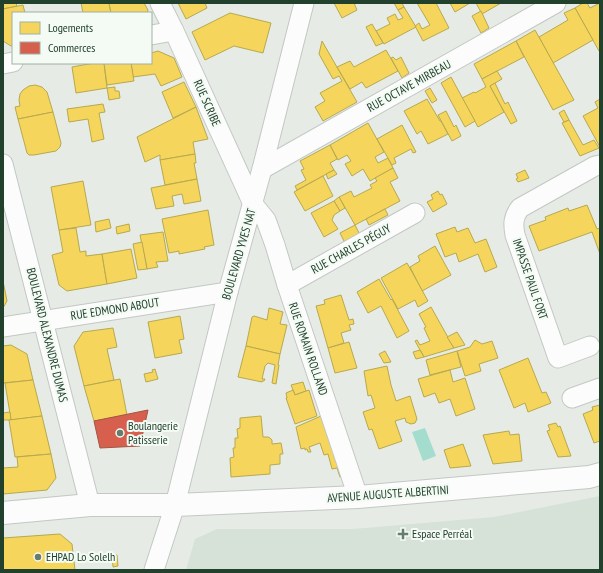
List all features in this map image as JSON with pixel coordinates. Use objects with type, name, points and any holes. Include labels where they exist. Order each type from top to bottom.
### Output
[{"type":"street","name":"RUE SCRIBE","points":[[160,3],[253,204]]},
{"type":"street","name":"BOULEVARD YVES NAT","points":[[154,570],[175,505],[228,292],[253,204],[304,3]]},
{"type":"street","name":"RUE OCTAVE MIRBEAU","points":[[262,169],[556,3]]},
{"type":"street","points":[[152,35],[174,31]]},
{"type":"street","name":"BOULEVARD ALEXANDRE DUMAS","points":[[3,164],[90,505]]},
{"type":"street","name":"IMPASSE PAUL FORT","points":[[590,346],[558,358],[513,228],[516,214],[520,208],[595,166],[600,166]]},
{"type":"street","name":"RUE ROMAIN ROLLAND","points":[[253,204],[266,220],[275,245],[358,497]]},
{"type":"street","name":"RUE CHARLES PÉGUY","points":[[287,285],[415,213]]},
{"type":"street","name":"RUE EDMOND ABOUT","points":[[3,327],[228,292]]},
{"type":"street","points":[[572,398],[600,388]]},
{"type":"street","name":"AVENUE AUGUSTE ALBERTINI","points":[[3,513],[90,505],[175,505],[358,497],[589,477],[600,474]]},
{"type":"shaded area","points":[[425,428],[436,456],[423,461],[412,432]]},
{"type":"shaded area","name":"Espace Perréal","points":[[600,496],[600,570],[186,570],[195,539],[217,529],[353,529],[494,517]]},
{"type":"building: Logements","points":[[3,3],[16,3],[17,6],[3,9]]},
{"type":"building: Logements","points":[[81,3],[109,3],[111,12],[83,12]]},
{"type":"building: Logements","points":[[109,3],[144,3],[148,10],[147,12],[111,12]]},
{"type":"building: Logements","points":[[178,3],[205,3],[207,8],[186,19]]},
{"type":"building: Logements","points":[[334,3],[354,3],[357,10],[342,18]]},
{"type":"building: Logements","points":[[394,3],[402,3],[404,7],[398,10]]},
{"type":"building: Logements","points":[[417,3],[436,3],[449,28],[423,41],[415,26],[419,23],[422,29],[430,25]]},
{"type":"building: Logements","points":[[450,3],[470,3],[455,12]]},
{"type":"building: Logements","points":[[476,3],[501,3],[482,14]]},
{"type":"building: Logements","points":[[583,3],[587,3],[590,8],[600,3],[599,51],[575,8]]},
{"type":"building: Logements","points":[[23,5],[25,12],[12,12],[12,46],[3,41],[3,9]]},
{"type":"building: Logements","points":[[404,7],[416,27],[384,44],[376,31],[390,24],[387,18],[395,14],[398,20],[403,18],[398,10]]},
{"type":"building: Logements","points":[[575,8],[593,40],[553,63],[539,37],[568,20],[564,13]]},
{"type":"building: Logements","points":[[481,11],[489,28],[481,33],[472,16]]},
{"type":"building: Logements","points":[[230,13],[271,23],[263,53],[234,46],[205,60],[192,32]]},
{"type":"building: Logements","points":[[372,24],[383,43],[376,46],[366,27]]},
{"type":"building: Logements","points":[[535,30],[574,100],[553,110],[516,41]]},
{"type":"building: Logements","points":[[322,41],[357,102],[323,121],[315,107],[325,101],[320,93],[342,81],[339,76],[333,79],[319,54]]},
{"type":"building: Logements","points":[[516,41],[524,57],[482,79],[474,64]]},
{"type":"building: Logements","points":[[386,50],[398,71],[366,88],[362,82],[350,89],[337,67],[350,61],[354,67]]},
{"type":"building: Logements","points":[[158,51],[174,58],[182,77],[161,86],[155,74],[133,77],[131,64],[152,64],[152,53]]},
{"type":"building: Logements","points":[[393,57],[396,60],[401,57],[409,73],[402,78],[391,58]]},
{"type":"building: Logements","points":[[88,64],[104,64],[107,88],[76,93],[72,67]]},
{"type":"building: Logements","points":[[104,64],[131,64],[134,81],[107,85]]},
{"type":"building: Logements","points":[[497,71],[502,79],[490,86],[504,112],[478,127],[462,98],[486,87],[482,79]]},
{"type":"building: Logements","points":[[451,77],[475,121],[465,127],[441,83]]},
{"type":"building: Logements","points":[[184,82],[196,107],[173,118],[162,92]]},
{"type":"building: Logements","points":[[495,83],[505,104],[508,102],[517,121],[511,124],[490,86]]},
{"type":"building: Logements","points":[[35,85],[42,87],[47,92],[53,112],[18,119],[15,107],[20,106],[20,94],[29,86]]},
{"type":"building: Logements","points":[[115,87],[115,91],[119,91],[120,98],[109,100],[107,88]]},
{"type":"building: Logements","points":[[430,88],[437,100],[432,103],[425,91]]},
{"type":"building: Logements","points":[[427,99],[448,134],[428,144],[421,131],[417,134],[404,111]]},
{"type":"building: Logements","points":[[600,99],[600,147],[583,116],[598,108],[595,102]]},
{"type":"building: Logements","points":[[103,104],[105,112],[99,113],[104,139],[92,142],[88,119],[69,122],[67,109]]},
{"type":"building: Logements","points":[[196,107],[208,139],[193,142],[195,154],[160,160],[160,155],[145,162],[137,137]]},
{"type":"building: Logements","points":[[564,110],[569,120],[564,122],[559,113]]},
{"type":"building: Logements","points":[[446,111],[454,127],[456,125],[461,136],[452,141],[438,115]]},
{"type":"building: Logements","points":[[53,112],[61,143],[60,147],[56,151],[29,155],[27,153],[18,119]]},
{"type":"building: Logements","points":[[569,120],[583,145],[594,140],[599,148],[580,156],[562,123]]},
{"type":"building: Logements","points":[[368,123],[384,152],[375,157],[378,163],[388,158],[393,168],[370,181],[363,169],[352,176],[345,164],[351,161],[347,155],[338,160],[330,145]]},
{"type":"building: Logements","points":[[402,125],[416,152],[413,153],[411,149],[394,158],[396,163],[392,165],[377,139]]},
{"type":"building: Logements","points":[[330,145],[337,159],[330,163],[334,170],[297,190],[295,186],[306,180],[301,170],[304,169],[300,161]]},
{"type":"building: Logements","points":[[195,154],[196,163],[194,163],[197,179],[165,185],[160,160]]},
{"type":"building: Logements","points":[[393,168],[398,178],[390,182],[400,201],[355,225],[339,197],[351,191],[354,197],[372,188],[370,185],[377,181],[375,178]]},
{"type":"building: Logements","points":[[334,170],[337,174],[328,179],[326,174]]},
{"type":"building: Logements","points":[[525,170],[529,178],[518,182],[516,179],[518,178],[516,174]]},
{"type":"building: Logements","points":[[323,176],[333,196],[305,211],[294,192]]},
{"type":"building: Logements","points":[[197,179],[201,201],[184,204],[182,194],[172,196],[174,206],[156,209],[151,188]]},
{"type":"building: Logements","points":[[83,181],[91,225],[59,230],[51,187]]},
{"type":"building: Logements","points":[[438,191],[440,195],[442,194],[447,204],[433,212],[427,202],[433,199],[431,195]]},
{"type":"building: Logements","points":[[339,197],[345,208],[340,211],[334,201]]},
{"type":"building: Logements","points":[[334,201],[340,211],[334,215],[332,220],[338,229],[324,237],[311,213]]},
{"type":"building: Logements","points":[[587,205],[597,229],[600,228],[600,254],[592,232],[539,251],[529,226],[546,220],[545,217],[568,208],[569,211]]},
{"type":"building: Logements","points":[[385,209],[388,215],[369,225],[366,219]]},
{"type":"building: Logements","points":[[208,210],[214,245],[204,247],[205,249],[179,254],[179,251],[169,253],[162,219]]},
{"type":"building: Logements","points":[[109,219],[111,228],[96,232],[95,222]]},
{"type":"building: Logements","points":[[129,224],[130,231],[117,234],[116,227]]},
{"type":"building: Logements","points":[[355,225],[362,239],[347,247],[340,233]]},
{"type":"building: Logements","points":[[455,227],[457,232],[468,228],[475,243],[486,239],[497,267],[485,272],[478,254],[459,262],[456,253],[445,257],[436,234]]},
{"type":"building: Logements","points":[[76,228],[80,252],[86,251],[86,256],[102,254],[107,284],[67,291],[59,285],[52,255],[63,252],[59,230]]},
{"type":"building: Logements","points":[[163,232],[168,261],[156,262],[158,267],[147,269],[140,235]]},
{"type":"building: Logements","points":[[142,242],[147,269],[138,270],[133,244]]},
{"type":"building: Logements","points":[[435,246],[451,275],[422,291],[410,267],[420,261],[418,256]]},
{"type":"building: Logements","points":[[131,249],[137,278],[107,284],[102,254]]},
{"type":"building: Logements","points":[[407,263],[428,301],[418,307],[415,300],[398,309],[381,278]]},
{"type":"building: Logements","points":[[379,279],[391,300],[392,299],[409,331],[397,338],[381,306],[368,313],[357,292]]},
{"type":"building: Logements","points":[[3,281],[7,301],[3,308]]},
{"type":"building: Logements","points":[[341,295],[349,320],[353,319],[354,324],[349,325],[351,330],[341,333],[344,343],[328,348],[316,306],[325,304],[324,300]]},
{"type":"building: Logements","points":[[431,307],[454,348],[424,357],[415,341],[417,340],[420,345],[430,341],[424,328],[426,327],[419,314]]},
{"type":"building: Logements","points":[[269,308],[283,312],[280,324],[287,325],[280,354],[246,346],[252,317],[254,316],[267,320]]},
{"type":"building: Logements","points":[[180,316],[184,339],[179,340],[182,353],[155,358],[148,322]]},
{"type":"building: Logements","points":[[113,328],[117,347],[107,349],[114,380],[84,386],[74,346],[83,332]]},
{"type":"building: Logements","points":[[457,332],[465,345],[454,348],[447,337]]},
{"type":"building: Logements","points":[[475,340],[482,344],[492,341],[498,358],[479,364],[481,371],[465,376],[457,351],[470,347]]},
{"type":"building: Logements","points":[[349,342],[357,368],[335,373],[328,348]]},
{"type":"building: Logements","points":[[11,345],[27,354],[33,380],[3,383],[3,346]]},
{"type":"building: Logements","points":[[246,346],[280,354],[276,384],[272,383],[275,365],[268,363],[265,366],[262,379],[265,379],[262,382],[238,377]]},
{"type":"building: Logements","points":[[420,350],[424,357],[416,359],[413,352]]},
{"type":"building: Logements","points":[[385,351],[391,362],[384,363],[379,354]]},
{"type":"building: Logements","points":[[457,351],[461,367],[430,375],[426,360]]},
{"type":"building: Logements","points":[[528,358],[542,393],[546,392],[551,403],[528,412],[525,403],[514,408],[499,370]]},
{"type":"building: Logements","points":[[387,366],[396,401],[410,396],[417,419],[415,423],[411,424],[406,422],[405,418],[395,421],[402,441],[379,449],[372,429],[369,430],[363,412],[375,408],[371,395],[368,396],[364,371]]},
{"type":"building: Logements","points":[[155,369],[158,379],[146,382],[144,374],[153,372],[152,370]]},
{"type":"building: Logements","points":[[450,370],[453,382],[465,378],[475,409],[456,416],[450,399],[439,403],[435,393],[424,397],[418,379]]},
{"type":"building: Logements","points":[[120,379],[127,415],[94,421],[84,386]]},
{"type":"building: Logements","points":[[33,380],[42,416],[11,420],[5,383]]},
{"type":"building: Logements","points":[[303,382],[306,391],[295,395],[291,385]]},
{"type":"building: Logements","points":[[293,390],[295,395],[309,390],[317,416],[295,424],[286,398],[286,393]]},
{"type":"building: Logements","points":[[600,405],[600,441],[594,443],[583,414],[593,410],[592,407]]},
{"type":"building: Logements","points":[[10,412],[11,420],[3,420],[3,413]]},
{"type":"building: Logements","points":[[42,416],[51,454],[15,457],[9,420]]},
{"type":"building: Logements","points":[[261,416],[263,437],[270,438],[272,440],[272,444],[281,443],[283,454],[280,454],[280,464],[270,465],[270,474],[231,477],[230,458],[234,457],[233,448],[235,448],[235,438],[238,438],[237,429],[240,428],[240,418]]},
{"type":"building: Logements","points":[[321,416],[342,477],[340,477],[337,468],[332,469],[328,454],[324,455],[320,443],[309,447],[311,452],[308,452],[307,449],[305,450],[305,448],[301,449],[296,427]]},
{"type":"building: Logements","points":[[556,423],[558,427],[560,426],[571,456],[558,457],[547,431],[550,430],[548,425]]},
{"type":"building: Logements","points":[[509,431],[510,435],[519,434],[522,461],[493,464],[483,435]]},
{"type":"building: Logements","points":[[463,444],[471,466],[450,468],[444,450]]},
{"type":"building: Logements","points":[[51,454],[56,478],[47,490],[3,494],[3,468],[18,467],[17,457]]},
{"type":"building: Logements","name":"EHPAD Lo Solelh","points":[[60,534],[72,544],[75,570],[3,570],[3,538]]},
{"type":"building: Logements","points":[[112,555],[117,555],[118,566],[113,567]]},
{"type":"building: Commerces","name":"Boulangerie Patisserie","points":[[148,410],[140,446],[100,448],[94,421]]},
{"type":"place","name":"Boulangerie Patisserie","points":[[120,433]]},
{"type":"place","name":"Espace Perréal","points":[[403,534]]},
{"type":"place","name":"EHPAD Lo Solelh","points":[[38,557]]}]
